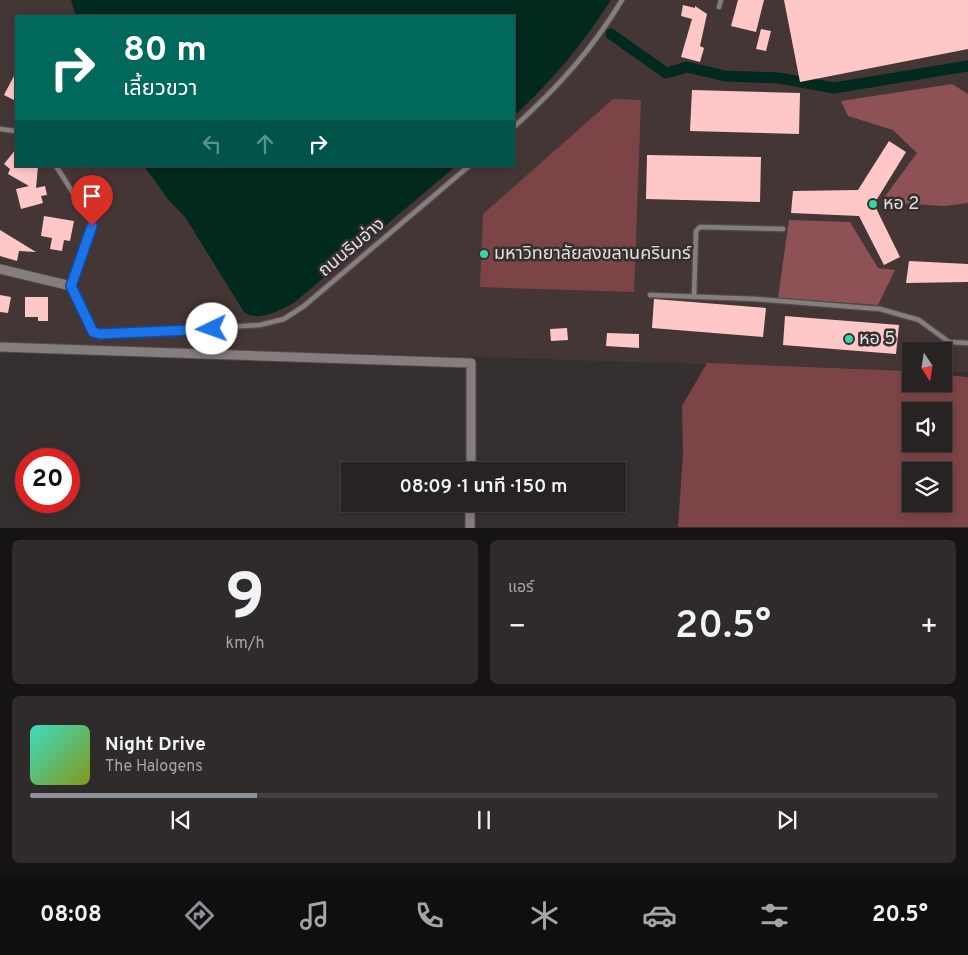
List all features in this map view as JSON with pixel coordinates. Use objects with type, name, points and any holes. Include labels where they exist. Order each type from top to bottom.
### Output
[{"type":"street","points":[[0,269],[71,286]]},
{"type":"street","points":[[0,347],[471,362],[471,462]]},
{"type":"street","points":[[470,512],[470,528]]},
{"type":"lane","points":[[515,126],[559,86],[578,64],[606,27],[622,0]]},
{"type":"lane","points":[[719,7],[721,0]]},
{"type":"lane","points":[[0,129],[15,132]]},
{"type":"lane","points":[[57,167],[92,222],[71,286]]},
{"type":"lane","name":"ถนนริมอ่าง","points":[[71,286],[92,331],[95,333],[241,327],[270,323],[295,313],[467,167]]},
{"type":"lane","points":[[694,297],[696,231],[700,227],[783,229]]},
{"type":"lane","points":[[650,295],[880,309],[918,320],[948,342],[968,343]]},
{"type":"shaded area","name":"มหาวิทยาลัยสงขลานครินทร์","points":[[0,0],[968,0],[968,372],[952,371],[952,342],[902,342],[902,370],[0,343]]},
{"type":"shaded area","points":[[71,0],[611,0],[566,61],[515,115],[515,15],[76,15]]},
{"type":"shaded area","points":[[952,84],[968,94],[968,203],[944,206],[881,202],[917,153],[893,130],[848,116],[841,101]]},
{"type":"shaded area","points":[[613,99],[641,100],[634,292],[480,287],[483,214]]},
{"type":"shaded area","points":[[145,167],[455,167],[295,302],[263,316],[250,315],[244,312],[185,217],[168,199]]},
{"type":"shaded area","points":[[789,220],[850,222],[878,268],[895,270],[878,305],[778,298]]},
{"type":"shaded area","points":[[707,363],[902,371],[902,392],[952,392],[952,376],[968,377],[968,527],[678,527],[683,454],[682,406]]},
{"type":"building","points":[[738,0],[764,0],[756,32],[731,26]]},
{"type":"building","points":[[784,0],[968,0],[968,49],[800,82]]},
{"type":"building","points":[[683,5],[695,8],[695,6],[707,14],[700,46],[704,48],[700,62],[681,57],[692,19],[681,16]]},
{"type":"building","points":[[761,29],[771,31],[766,51],[756,49]]},
{"type":"building","points":[[15,74],[15,100],[4,95]]},
{"type":"building","points":[[692,90],[800,93],[799,134],[690,131]]},
{"type":"building","points":[[889,141],[906,152],[874,204],[900,257],[884,265],[859,216],[791,213],[793,191],[858,190]]},
{"type":"building","points":[[15,150],[15,167],[38,167],[36,188],[45,186],[47,195],[41,196],[43,203],[21,209],[16,189],[29,186],[8,174],[10,169],[4,164]]},
{"type":"building","points":[[647,155],[761,157],[760,202],[646,199]]},
{"type":"building","points":[[44,216],[74,221],[70,241],[64,240],[62,251],[50,249],[52,238],[41,236]]},
{"type":"building","points":[[0,230],[36,252],[19,251],[17,261],[0,256]]},
{"type":"building","points":[[909,261],[968,264],[968,282],[906,283]]},
{"type":"building","points":[[0,295],[11,297],[8,313],[0,312]]},
{"type":"building","points":[[25,297],[48,297],[48,321],[38,321],[38,317],[25,317]]},
{"type":"building","points":[[654,299],[766,308],[763,337],[652,328]]},
{"type":"building","points":[[785,316],[899,325],[896,354],[783,345]]},
{"type":"building","points":[[567,328],[568,340],[551,341],[550,329]]},
{"type":"building","points":[[607,333],[639,334],[639,348],[606,346]]},
{"type":"waterway","points":[[611,34],[666,73],[687,67],[725,76],[779,78],[834,88],[968,66]]},
{"type":"place","name":"หอ 2","points":[[873,204]]},
{"type":"place","name":"มหาวิทยาลัยสงขลานครินทร์","points":[[484,254]]},
{"type":"place","name":"หอ 5","points":[[849,339]]},
{"type":"route","points":[[92,226],[71,286],[93,332],[100,334],[212,329]]}]
